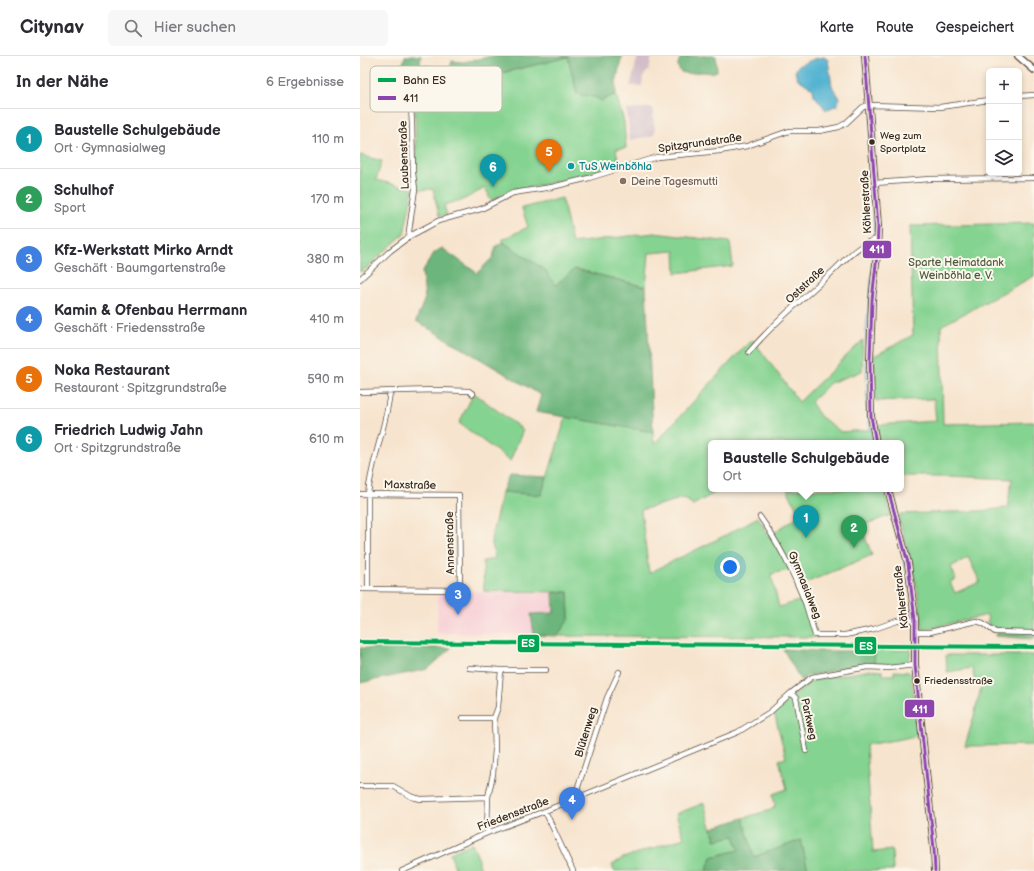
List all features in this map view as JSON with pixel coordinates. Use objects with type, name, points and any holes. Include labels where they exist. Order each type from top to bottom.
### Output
[{"type":"street","name":"Köhlerstraße","points":[[865,56],[878,226],[872,300],[870,361],[872,416],[876,440]]},
{"type":"street","points":[[1018,56],[1034,70]]},
{"type":"street","points":[[1022,96],[1034,95]]},
{"type":"street","points":[[869,105],[940,107],[986,100]]},
{"type":"street","name":"Spitzgrundstraße","points":[[360,279],[390,251],[410,236],[438,221],[482,209],[516,192],[552,187],[589,178],[657,157],[720,151],[747,146],[789,131],[819,131],[840,127],[864,107],[869,105]]},
{"type":"street","name":"Laubenstraße","points":[[410,236],[409,231],[415,189],[413,173],[411,112]]},
{"type":"street","points":[[875,182],[930,179],[1034,178]]},
{"type":"street","name":"Oststraße","points":[[749,352],[793,308],[845,260],[870,240],[878,239]]},
{"type":"street","points":[[360,392],[469,391],[473,394]]},
{"type":"street","points":[[360,589],[368,589],[369,479],[380,443],[390,392]]},
{"type":"street","name":"Köhlerstraße","points":[[889,492],[908,563],[915,620],[915,665],[934,843],[935,871]]},
{"type":"street","name":"Maxstraße","points":[[360,494],[459,495]]},
{"type":"street","name":"Annenstraße","points":[[368,589],[460,590],[459,495]]},
{"type":"street","name":"Gymnasialweg","points":[[760,517],[774,537],[789,566],[806,607],[815,635],[845,635],[874,629],[897,621],[915,620]]},
{"type":"street","points":[[915,632],[930,632],[976,622],[983,622],[995,632],[1034,633]]},
{"type":"street","name":"Friedensstraße","points":[[402,871],[487,832],[545,811],[738,732],[770,712],[812,677],[868,667],[888,668],[915,665]]},
{"type":"street","points":[[469,668],[546,670]]},
{"type":"street","points":[[487,832],[488,797],[493,774],[495,750],[494,718],[498,707],[501,670]]},
{"type":"street","name":"Blütenweg","points":[[574,799],[607,698],[619,672]]},
{"type":"street","name":"Parkweg","points":[[791,693],[796,698],[806,751]]},
{"type":"street","points":[[463,718],[494,718]]},
{"type":"street","points":[[360,786],[393,786],[421,799],[488,797]]},
{"type":"street","points":[[545,811],[573,871]]},
{"type":"shaded area","points":[[638,56],[652,56],[649,70],[643,76],[642,86],[630,86]]},
{"type":"shaded area","points":[[652,107],[655,131],[653,136],[630,140],[627,110]]},
{"type":"shaded area","points":[[493,591],[553,593],[554,613],[531,614],[534,635],[437,633],[438,593]]},
{"type":"green space","points":[[405,56],[421,56],[420,65],[427,66],[402,66]]},
{"type":"green space","points":[[493,56],[622,56],[616,82],[616,94],[601,101],[597,98],[577,94],[568,57],[502,73],[502,66],[451,66],[452,61],[463,62]]},
{"type":"green space","points":[[683,56],[716,56],[717,71],[711,73],[683,73],[678,68],[678,64]]},
{"type":"green space","points":[[568,57],[577,94],[597,98],[601,101],[616,94],[624,122],[626,148],[616,149],[619,165],[533,187],[513,189],[491,200],[485,188],[459,202],[457,201],[444,205],[447,215],[439,216],[433,189],[417,190],[415,171],[415,112],[502,112],[502,73]]},
{"type":"green space","points":[[360,155],[382,161],[376,180],[413,189],[404,234],[363,271],[360,272]]},
{"type":"green space","points":[[562,198],[572,243],[654,233],[730,242],[733,266],[676,273],[675,251],[649,253],[646,287],[576,269],[555,286],[545,270],[503,242],[503,239],[528,227],[522,208]]},
{"type":"green space","name":"Sparte Heimatdank Weinböhla e. V.","points":[[1034,223],[1034,276],[941,326],[943,424],[1034,422],[1034,631],[999,630],[988,624],[987,615],[923,630],[917,587],[899,518],[901,514],[978,511],[1007,508],[1012,479],[949,476],[904,476],[904,440],[708,440],[708,492],[717,492],[693,505],[684,498],[641,510],[649,573],[724,536],[758,517],[769,536],[800,515],[788,492],[884,492],[891,515],[861,526],[872,555],[801,585],[793,569],[771,574],[779,607],[805,599],[818,637],[557,636],[569,619],[568,592],[484,591],[483,561],[495,559],[491,539],[502,492],[541,495],[566,417],[653,432],[654,444],[748,343],[753,340],[799,402],[863,340],[862,371],[830,383],[811,402],[820,416],[841,432],[867,430],[876,425],[936,421],[934,399],[876,401],[874,356],[913,335],[910,226]],"holes":[[[968,557],[980,582],[955,593],[950,582],[956,579],[951,567]]]},
{"type":"green space","points":[[503,242],[545,270],[555,285],[575,269],[646,287],[653,432],[536,412],[541,395],[416,321],[425,298],[422,272],[434,253],[442,248],[477,273],[493,257],[496,246]]},
{"type":"green space","points":[[474,393],[523,430],[510,461],[459,423]]},
{"type":"green space","points":[[509,475],[547,477],[541,495],[502,492]]},
{"type":"green space","points":[[568,592],[569,619],[557,636],[534,635],[531,614],[554,613],[553,593]]},
{"type":"green space","points":[[999,630],[1034,631],[1034,639],[995,636]]},
{"type":"green space","points":[[360,648],[451,648],[428,669],[360,683]]},
{"type":"green space","points":[[783,649],[875,651],[874,664],[807,676],[801,681]]},
{"type":"green space","points":[[911,650],[909,660],[897,665],[874,664],[875,651]]},
{"type":"green space","points":[[946,655],[1034,655],[1034,745],[965,746],[983,680],[975,682],[972,668],[947,672]]},
{"type":"green space","points":[[871,670],[882,671],[883,675],[894,675],[894,671],[909,672],[911,675],[918,736],[866,745],[873,852],[892,850],[893,871],[808,871],[801,840],[754,857],[743,818],[771,810],[775,806],[773,794],[787,789],[779,760],[786,758],[774,712],[813,680]]},
{"type":"green space","points":[[704,803],[715,840],[734,836],[739,850],[712,857],[706,871],[614,871],[612,865],[623,858],[684,838],[676,814]]},
{"type":"green space","points":[[743,818],[754,857],[801,840],[808,871],[706,871],[712,857],[739,850],[734,836],[716,840],[712,828]]},
{"type":"green space","points":[[472,843],[479,860],[479,871],[456,871],[450,853]]},
{"type":"water","points":[[824,57],[828,60],[832,86],[839,98],[837,105],[826,110],[814,95],[813,89],[797,78],[795,72],[798,66],[814,59]]},
{"type":"waterway","points":[[870,163],[875,235]]},
{"type":"waterway","points":[[872,440],[867,405],[866,334],[875,244]]},
{"type":"waterway","points":[[903,553],[905,568]]},
{"type":"rail line","name":"ES","points":[[360,642],[1034,647]]},
{"type":"transit line","name":"411","points":[[865,56],[878,226],[877,255],[872,300],[870,361],[871,416],[875,440]]},
{"type":"transit line","name":"411","points":[[889,492],[908,563],[915,620],[915,665],[935,871]]},
{"type":"place","name":"Weg zum Sportplatz","points":[[872,142]]},
{"type":"place","name":"TuS Weinböhla","points":[[571,166]]},
{"type":"place","name":"Noka Restaurant","points":[[549,172]]},
{"type":"place","name":"Deine Tagesmutti","points":[[623,181]]},
{"type":"place","name":"Friedrich Ludwig Jahn","points":[[493,187]]},
{"type":"place","name":"Baustelle Schulgebäude","points":[[806,538]]},
{"type":"place","name":"Schulhof","points":[[854,548]]},
{"type":"place","name":"Kfz-Werkstatt Mirko Arndt","points":[[458,615]]},
{"type":"place","name":"Friedensstraße","points":[[917,681]]},
{"type":"place","name":"Kamin & Ofenbau Herrmann","points":[[572,820]]}]
